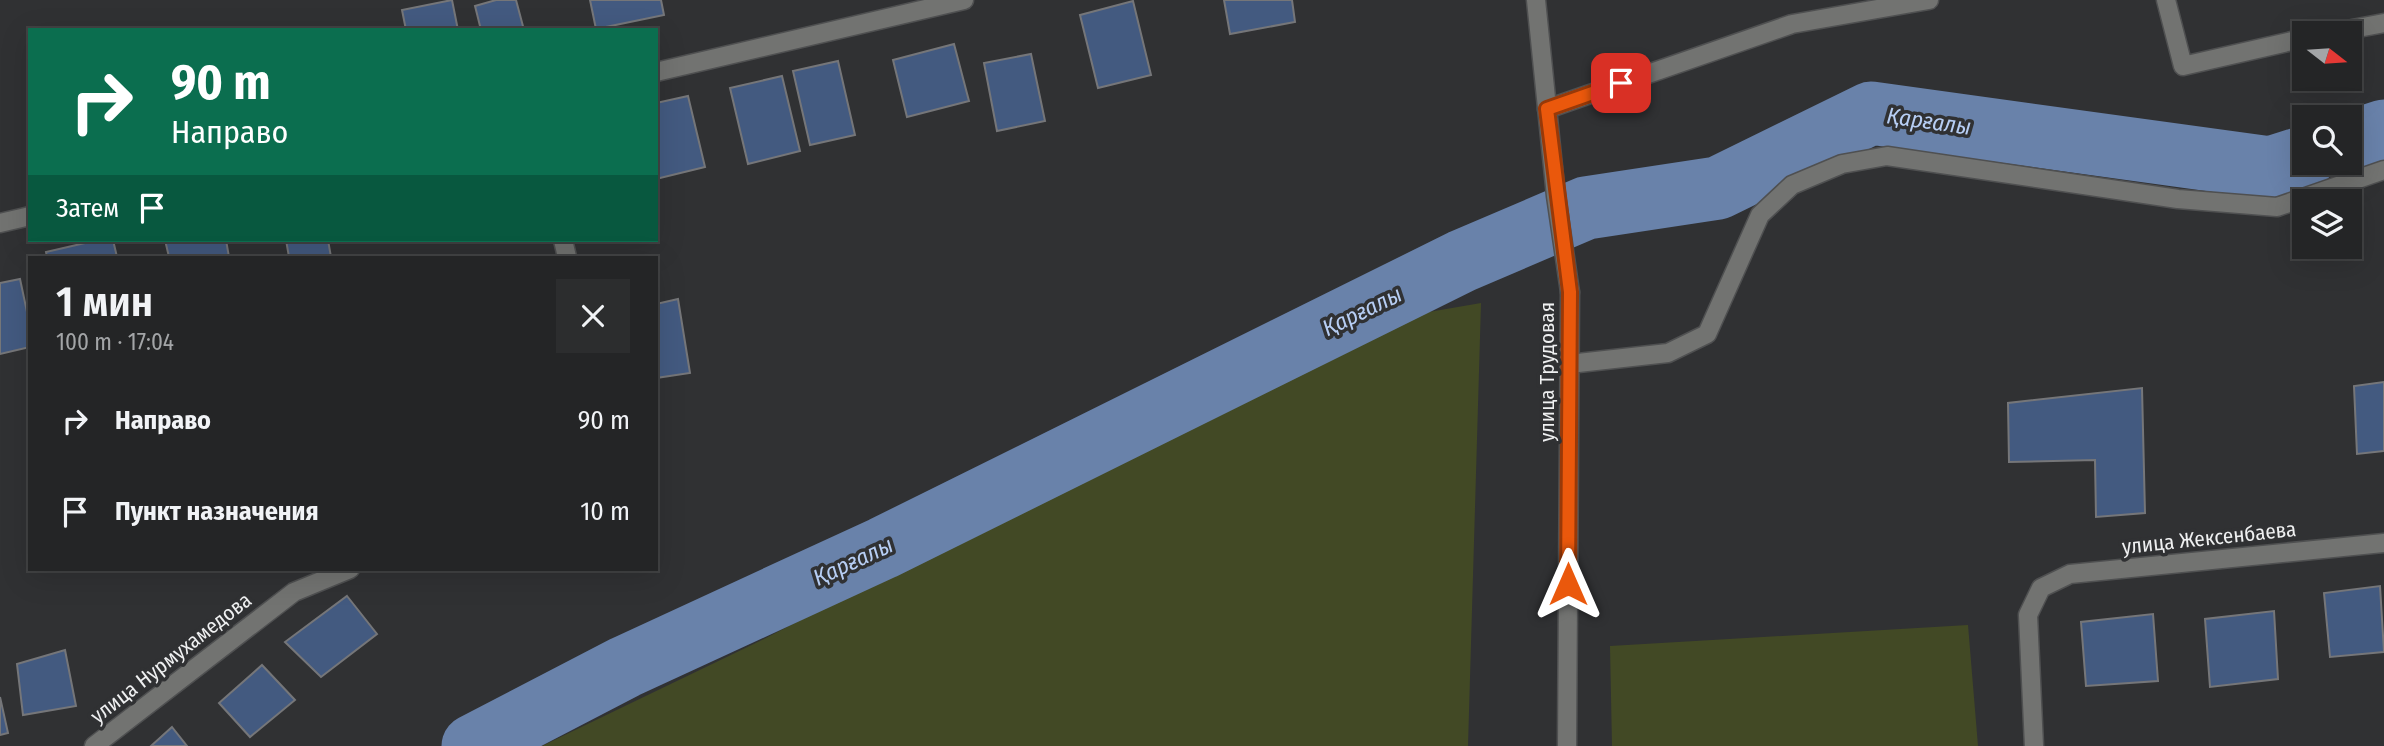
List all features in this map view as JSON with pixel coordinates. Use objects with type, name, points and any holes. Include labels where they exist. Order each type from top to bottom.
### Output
[{"type":"street","points":[[658,72],[964,0]]},
{"type":"street","name":"улица Трудовая","points":[[1536,0],[1556,196],[1570,292],[1567,746]]},
{"type":"street","points":[[1547,109],[1792,24],[1929,0]]},
{"type":"street","points":[[2166,0],[2183,66],[2292,41]]},
{"type":"street","points":[[2362,27],[2384,23]]},
{"type":"street","points":[[1569,364],[1668,354],[1707,334],[1760,215],[1792,185],[1842,164],[1887,156],[2178,199],[2277,207],[2384,170]]},
{"type":"street","points":[[0,223],[28,216]]},
{"type":"street","name":"улица Жексенбаева","points":[[2034,746],[2028,615],[2041,588],[2070,574],[2384,543]]},
{"type":"street","name":"улица Нурмухамедова","points":[[94,746],[294,592],[344,571]]},
{"type":"green space","points":[[1481,303],[1468,746],[542,746],[764,639],[1353,334],[1423,313]]},
{"type":"green space","points":[[1968,625],[1978,746],[1612,746],[1610,646]]},
{"type":"building","points":[[452,0],[458,28],[406,28],[402,10]]},
{"type":"building","points":[[496,0],[516,0],[523,28],[480,28],[475,6]]},
{"type":"building","points":[[590,0],[661,0],[664,15],[596,28]]},
{"type":"building","points":[[1224,0],[1292,0],[1295,22],[1230,34]]},
{"type":"building","points":[[1133,1],[1151,75],[1098,88],[1080,15]]},
{"type":"building","points":[[954,44],[969,101],[907,117],[893,60]]},
{"type":"building","points":[[1031,54],[1045,121],[997,131],[984,63]]},
{"type":"building","points":[[838,61],[855,135],[810,145],[793,71]]},
{"type":"building","points":[[782,76],[800,151],[748,164],[730,88]]},
{"type":"building","points":[[688,96],[705,167],[658,179],[658,103]]},
{"type":"building","points":[[89,242],[113,242],[117,256],[47,256],[46,252]]},
{"type":"building","points":[[165,242],[226,242],[229,256],[169,256]]},
{"type":"building","points":[[286,242],[328,242],[331,256],[289,256]]},
{"type":"building","points":[[20,279],[28,317],[28,347],[0,354],[0,283]]},
{"type":"building","points":[[678,299],[690,373],[658,378],[658,304]]},
{"type":"building","points":[[2384,382],[2384,451],[2357,454],[2354,386]]},
{"type":"building","points":[[2142,388],[2145,513],[2096,517],[2095,460],[2009,462],[2008,403]]},
{"type":"building","points":[[2380,586],[2384,652],[2330,657],[2324,593]]},
{"type":"building","points":[[347,596],[377,634],[321,677],[285,642]]},
{"type":"building","points":[[2274,611],[2278,679],[2210,687],[2205,619]]},
{"type":"building","points":[[2153,614],[2158,681],[2086,686],[2081,622]]},
{"type":"building","points":[[65,650],[76,706],[23,715],[17,664]]},
{"type":"building","points":[[262,665],[295,700],[250,737],[219,703]]},
{"type":"building","points":[[0,697],[8,733],[0,735]]},
{"type":"building","points":[[172,727],[187,746],[151,746]]},
{"type":"waterway","name":"Қарғалы","points":[[473,746],[625,667],[883,548],[1462,261],[1586,208],[1718,188],[1871,113],[2270,168],[2292,161]]},
{"type":"waterway","name":"Қарғалы","points":[[2362,138],[2384,131]]},
{"type":"route","points":[[1568,584],[1570,292],[1547,109],[1621,83]]}]
